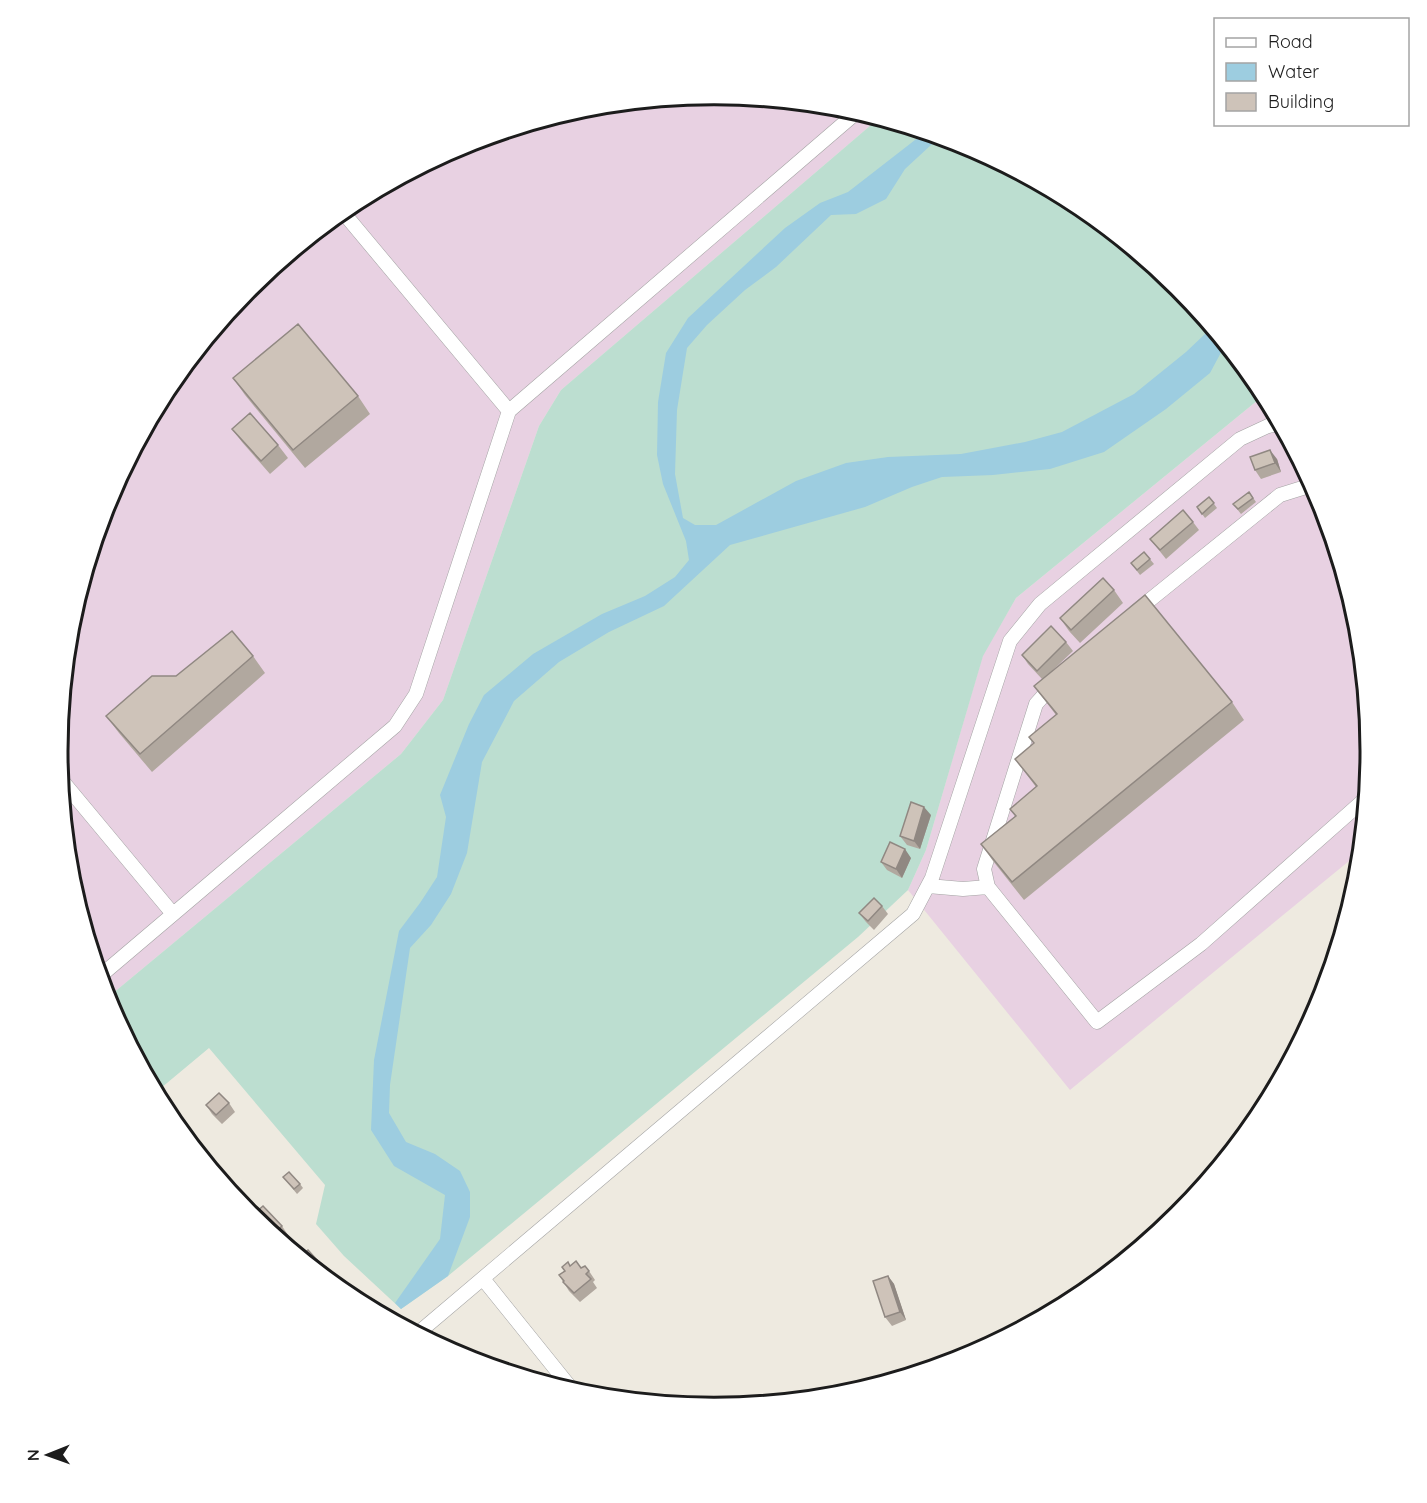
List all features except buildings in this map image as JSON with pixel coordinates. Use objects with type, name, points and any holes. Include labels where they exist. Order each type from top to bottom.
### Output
[{"type":"lane","points":[[106,971],[395,726],[416,694],[509,411],[848,120]]},
{"type":"lane","points":[[348,219],[509,411]]},
{"type":"lane","points":[[424,1329],[914,914],[928,886],[1010,641],[1040,604],[1240,439],[1271,425]]},
{"type":"lane","points":[[1126,619],[1280,495],[1303,488]]},
{"type":"lane","points":[[1065,672],[1036,704],[984,869],[988,887],[1097,1022],[1201,944],[1357,806]]},
{"type":"lane","points":[[69,788],[173,914]]},
{"type":"lane","points":[[928,886],[963,889],[988,887]]},
{"type":"lane","points":[[484,1280],[564,1379]]},
{"type":"shaded area","points":[[714,105],[798,111],[870,125],[561,390],[539,426],[443,700],[401,754],[114,992],[90,919],[73,836],[68,752],[73,667],[90,584],[117,504],[154,428],[201,358],[257,295],[320,239],[355,214],[428,172],[506,140],[587,118],[629,111]]},
{"type":"shaded area","points":[[1256,401],[1293,466],[1325,544],[1347,625],[1354,667],[1360,752],[1358,794],[1350,860],[1070,1090],[908,890],[926,850],[983,655],[1016,598]]},
{"type":"green space","points":[[870,125],[921,140],[999,172],[1037,192],[1107,239],[1170,295],[1199,326],[1226,358],[1256,401],[1016,598],[983,656],[926,850],[908,890],[858,937],[448,1276],[401,1309],[344,1256],[316,1224],[325,1185],[209,1048],[162,1087],[134,1037],[114,992],[401,754],[443,700],[539,426],[561,390]]},
{"type":"water","points":[[917,139],[932,144],[905,169],[886,199],[856,214],[831,215],[776,267],[745,290],[707,325],[687,348],[677,410],[675,474],[683,518],[695,525],[716,525],[796,481],[846,463],[888,457],[961,454],[1025,442],[1062,432],[1134,394],[1205,333],[1221,352],[1210,373],[1166,409],[1104,452],[1050,469],[942,477],[865,507],[730,545],[664,606],[609,632],[559,662],[514,701],[482,762],[467,853],[451,894],[431,925],[410,948],[390,1085],[389,1113],[406,1142],[435,1154],[460,1171],[470,1192],[470,1217],[448,1276],[401,1309],[395,1303],[440,1239],[445,1195],[394,1166],[371,1130],[374,1060],[399,931],[437,877],[446,817],[440,795],[469,724],[484,695],[533,654],[602,614],[645,596],[675,577],[689,560],[686,541],[663,484],[657,455],[658,402],[666,353],[688,318],[785,228],[820,203],[848,192]]}]
